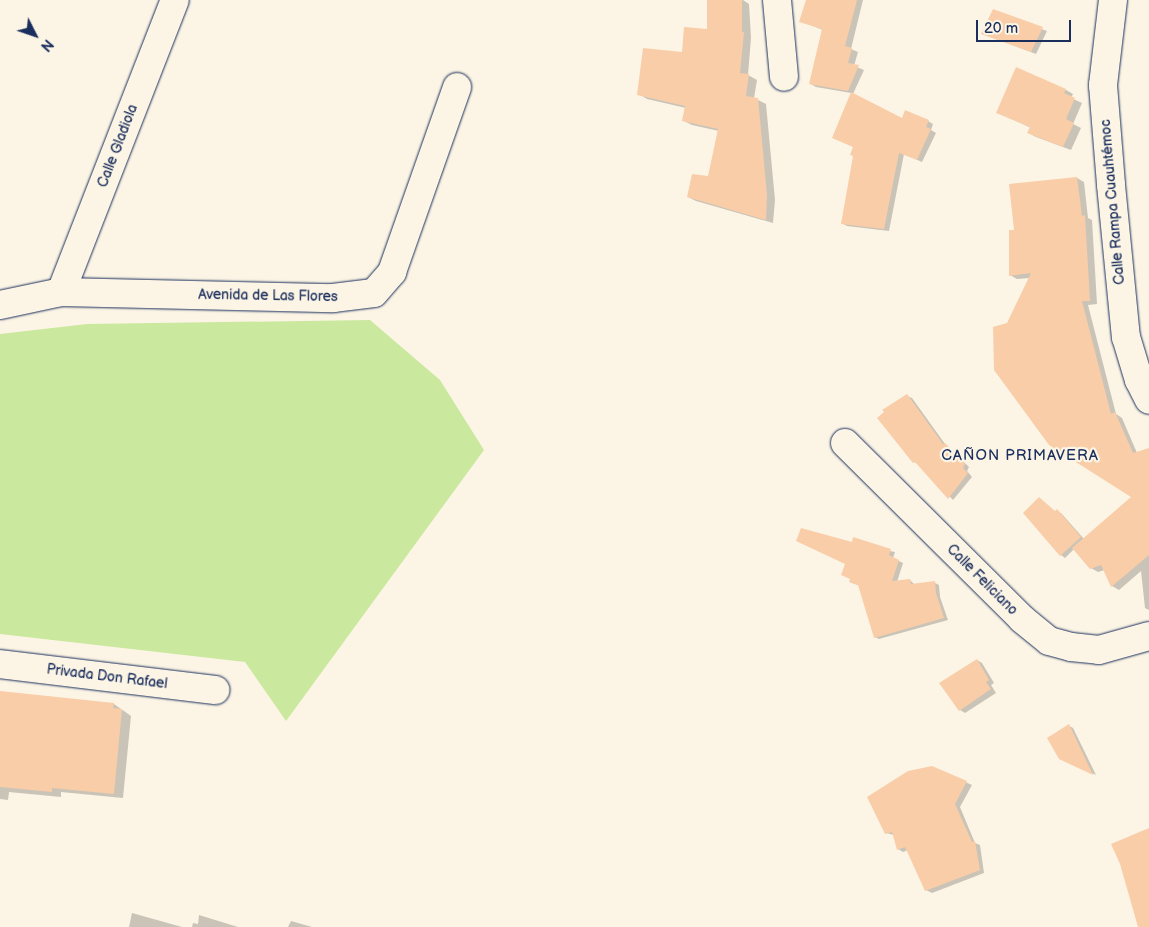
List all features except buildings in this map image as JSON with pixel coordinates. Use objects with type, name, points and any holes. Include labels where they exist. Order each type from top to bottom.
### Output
[{"type":"street","name":"Calle Gladiola","points":[[61,292],[175,0]]},
{"type":"street","points":[[776,0],[784,76]]},
{"type":"street","name":"Calle Rampa Cuauhtémoc","points":[[1113,0],[1103,85],[1111,185],[1126,337],[1139,380],[1149,400]]},
{"type":"street","name":"Avenida de Las Flores","points":[[0,305],[61,292],[333,298],[374,292],[392,272],[457,87]]},
{"type":"street","name":"Calle Feliciano","points":[[845,443],[1022,619],[1049,641],[1071,647],[1099,650],[1149,636]]},
{"type":"street","name":"Privada Don Rafael","points":[[0,664],[215,690]]},
{"type":"green space","points":[[370,320],[440,380],[484,450],[286,721],[245,662],[0,634],[0,334],[87,324]]},
{"type":"district","name":"CAÑON PRIMAVERA","points":[[1020,456]]}]
